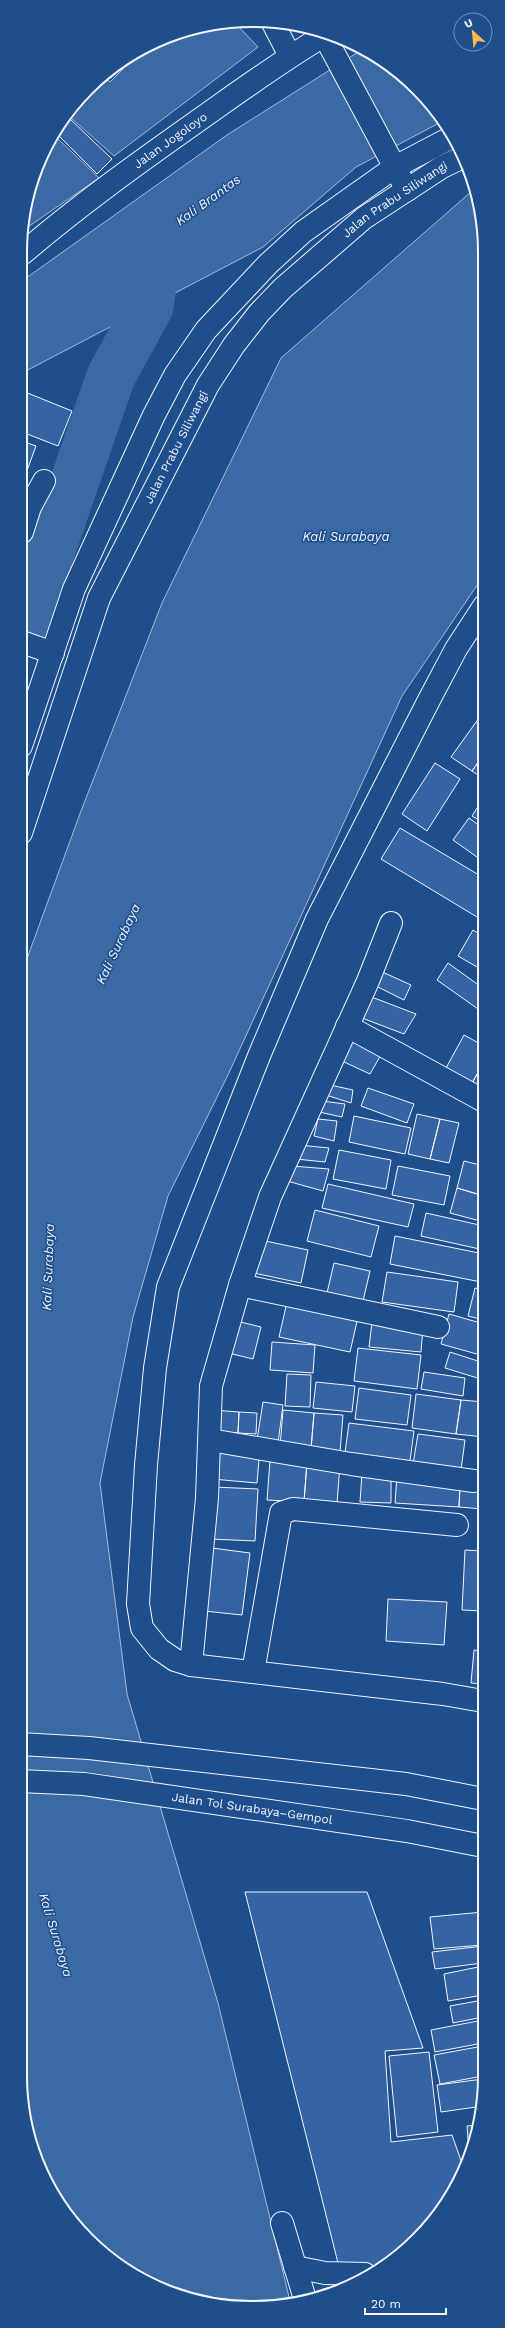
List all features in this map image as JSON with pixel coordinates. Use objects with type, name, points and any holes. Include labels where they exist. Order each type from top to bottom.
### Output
[{"type":"main road","points":[[276,28],[290,56]]},
{"type":"main road","name":"Jalan Jogoloyo","points":[[27,250],[64,218],[290,56],[320,38]]},
{"type":"main road","points":[[328,40],[407,190]]},
{"type":"main road","name":"Jalan Prabu Siliwangi","points":[[27,727],[50,652],[74,589],[154,415],[175,375],[206,330],[268,264],[303,232],[391,160],[447,139]]},
{"type":"main road","name":"Jalan Prabu Siliwangi","points":[[27,815],[99,598],[208,385],[246,329],[283,288],[364,218],[442,167],[458,159]]},
{"type":"main road","points":[[27,505],[44,481]]},
{"type":"main road","points":[[478,615],[456,649],[428,700],[317,920],[256,1063],[168,1286],[155,1368],[146,1465],[138,1604],[142,1628],[159,1649],[175,1660],[191,1665],[435,1693],[478,1700]]},
{"type":"main road","points":[[27,644],[50,652]]},
{"type":"main road","points":[[191,1665],[207,1498],[211,1386],[240,1285],[270,1197],[348,1026],[391,923]]},
{"type":"main road","points":[[348,1026],[478,1098]]},
{"type":"main road","points":[[240,1285],[438,1327]]},
{"type":"main road","points":[[210,1440],[351,1464],[474,1481]]},
{"type":"main road","points":[[253,1672],[281,1513],[293,1509],[457,1525]]},
{"type":"main road","points":[[27,1744],[89,1748],[406,1784],[478,1798]]},
{"type":"main road","name":"Jalan Tol Surabaya–Gempol","points":[[27,1781],[92,1785],[407,1831],[478,1845]]},
{"type":"main road","points":[[282,2223],[304,2295]]},
{"type":"main road","points":[[296,2267],[325,2273],[360,2274]]},
{"type":"water","points":[[239,27],[258,47],[114,156],[72,118],[93,93],[108,80],[110,82],[126,66],[166,44],[209,31]]},
{"type":"water","name":"Kali Brantas","points":[[357,53],[378,65],[401,83],[422,104],[438,124],[356,167],[263,247],[27,370],[27,277],[227,135]]},
{"type":"water","points":[[58,139],[99,178],[29,227],[31,209],[39,180],[44,166]]},
{"type":"water","name":"Kali Surabaya","points":[[470,193],[474,209],[478,238],[478,584],[402,696],[227,1077],[168,1196],[133,1317],[100,1483],[127,1694],[218,2003],[289,2298],[267,2301],[238,2301],[209,2297],[166,2284],[127,2263],[104,2245],[83,2224],[57,2188],[44,2162],[31,2119],[27,2090],[27,959],[81,811],[162,603],[281,358]]},
{"type":"building","points":[[71,120],[112,159],[97,174],[59,136]]},
{"type":"building","points":[[27,393],[72,411],[58,446],[27,434]]},
{"type":"building","points":[[27,443],[36,446],[27,471]]},
{"type":"building","points":[[478,719],[478,762],[472,771],[451,757]]},
{"type":"building","points":[[478,762],[478,775],[472,771]]},
{"type":"building","points":[[435,763],[460,779],[427,831],[402,814]]},
{"type":"building","points":[[478,806],[478,820],[472,816]]},
{"type":"building","points":[[469,818],[478,825],[478,858],[453,840]]},
{"type":"building","points":[[400,828],[478,874],[477,917],[381,859]]},
{"type":"building","points":[[473,930],[478,933],[478,968],[458,956]]},
{"type":"building","points":[[448,963],[478,985],[478,1009],[437,980]]},
{"type":"building","points":[[378,970],[411,985],[404,1000],[372,984]]},
{"type":"building","points":[[369,996],[416,1014],[404,1034],[362,1018]]},
{"type":"building","points":[[464,1035],[478,1043],[478,1072],[472,1083],[446,1068]]},
{"type":"building","points":[[351,1039],[382,1053],[370,1074],[342,1061]]},
{"type":"building","points":[[478,1072],[478,1086],[472,1083]]},
{"type":"building","points":[[330,1085],[353,1090],[351,1103],[326,1095]]},
{"type":"building","points":[[368,1088],[414,1104],[407,1123],[361,1106]]},
{"type":"building","points":[[322,1101],[345,1104],[342,1117],[319,1112]]},
{"type":"building","points":[[417,1114],[440,1119],[430,1159],[408,1154]]},
{"type":"building","points":[[354,1116],[411,1128],[405,1154],[349,1142]]},
{"type":"building","points":[[318,1119],[337,1121],[334,1141],[314,1136]]},
{"type":"building","points":[[440,1119],[459,1123],[449,1163],[430,1159]]},
{"type":"building","points":[[299,1145],[329,1148],[325,1162],[296,1159]]},
{"type":"building","points":[[339,1150],[391,1160],[386,1189],[333,1179]]},
{"type":"building","points":[[464,1161],[478,1164],[478,1194],[457,1188]]},
{"type":"building","points":[[292,1166],[329,1169],[323,1191],[287,1181]]},
{"type":"building","points":[[398,1166],[450,1176],[444,1205],[392,1195]]},
{"type":"building","points":[[328,1184],[414,1204],[408,1227],[322,1208]]},
{"type":"building","points":[[457,1188],[478,1194],[478,1220],[450,1213]]},
{"type":"building","points":[[315,1210],[379,1226],[371,1257],[307,1241]]},
{"type":"building","points":[[426,1213],[478,1225],[478,1249],[421,1236]]},
{"type":"building","points":[[395,1236],[478,1253],[478,1281],[390,1264]]},
{"type":"building","points":[[256,1239],[308,1250],[301,1283],[249,1272]]},
{"type":"building","points":[[334,1263],[370,1271],[363,1301],[327,1293]]},
{"type":"building","points":[[387,1272],[458,1282],[454,1312],[382,1302]]},
{"type":"building","points":[[475,1288],[478,1289],[478,1318],[468,1316]]},
{"type":"building","points":[[287,1302],[358,1317],[350,1352],[279,1337]]},
{"type":"building","points":[[449,1314],[478,1322],[478,1354],[441,1344]]},
{"type":"building","points":[[232,1320],[261,1327],[253,1359],[224,1352]]},
{"type":"building","points":[[372,1322],[423,1327],[421,1352],[369,1347]]},
{"type":"building","points":[[272,1342],[315,1345],[313,1373],[270,1370]]},
{"type":"building","points":[[358,1348],[421,1355],[417,1389],[354,1381]]},
{"type":"building","points":[[450,1352],[478,1361],[478,1378],[445,1368]]},
{"type":"building","points":[[424,1372],[465,1378],[463,1396],[421,1389]]},
{"type":"building","points":[[287,1374],[311,1375],[310,1407],[285,1406]]},
{"type":"building","points":[[316,1382],[355,1386],[352,1412],[313,1408]]},
{"type":"building","points":[[359,1388],[411,1395],[407,1425],[355,1419]]},
{"type":"building","points":[[416,1394],[461,1400],[456,1434],[412,1428]]},
{"type":"building","points":[[461,1400],[478,1401],[478,1436],[456,1434]]},
{"type":"building","points":[[263,1402],[283,1405],[278,1443],[257,1440]]},
{"type":"building","points":[[213,1410],[239,1412],[238,1433],[211,1431]]},
{"type":"building","points":[[283,1410],[314,1413],[311,1449],[280,1447]]},
{"type":"building","points":[[239,1412],[257,1413],[256,1434],[238,1433]]},
{"type":"building","points":[[314,1413],[343,1415],[340,1452],[311,1449]]},
{"type":"building","points":[[349,1423],[414,1431],[410,1461],[345,1453]]},
{"type":"building","points":[[418,1434],[465,1440],[461,1470],[413,1464]]},
{"type":"building","points":[[215,1445],[260,1448],[257,1483],[212,1479]]},
{"type":"building","points":[[270,1460],[307,1462],[304,1502],[267,1500]]},
{"type":"building","points":[[307,1462],[340,1464],[337,1504],[304,1502]]},
{"type":"building","points":[[362,1473],[391,1475],[391,1503],[360,1502]]},
{"type":"building","points":[[397,1476],[460,1485],[459,1507],[395,1503]]},
{"type":"building","points":[[460,1485],[478,1488],[478,1509],[459,1507]]},
{"type":"building","points":[[214,1487],[258,1489],[255,1541],[211,1539]]},
{"type":"building","points":[[212,1548],[250,1553],[242,1615],[204,1611]]},
{"type":"building","points":[[465,1550],[478,1551],[478,1611],[462,1610]]},
{"type":"building","points":[[388,1599],[447,1602],[444,1645],[386,1641]]},
{"type":"building","points":[[474,1650],[478,1650],[478,1684],[471,1683]]},
{"type":"building","points":[[245,1892],[367,1892],[423,2048],[385,2051],[391,2142],[452,2135],[461,2161],[440,2201],[422,2224],[401,2245],[370,2268],[339,2267]]},
{"type":"building","points":[[478,1912],[478,1945],[434,1949],[430,1917]]},
{"type":"building","points":[[478,1947],[478,1964],[435,1969],[432,1952]]},
{"type":"building","points":[[478,1967],[478,1996],[448,2001],[444,1974]]},
{"type":"building","points":[[478,2001],[478,2018],[453,2023],[450,2006]]},
{"type":"building","points":[[478,2021],[478,2044],[435,2052],[431,2030]]},
{"type":"building","points":[[478,2047],[478,2077],[440,2084],[434,2055]]},
{"type":"building","points":[[429,2052],[438,2132],[397,2137],[389,2056]]},
{"type":"building","points":[[478,2080],[476,2107],[441,2112],[437,2085]]},
{"type":"building","points":[[472,2125],[468,2140],[467,2126]]},
{"type":"building","points":[[349,2279],[335,2286],[334,2280]]},
{"type":"waterway","points":[[27,620],[111,376],[149,307],[158,240]]}]
